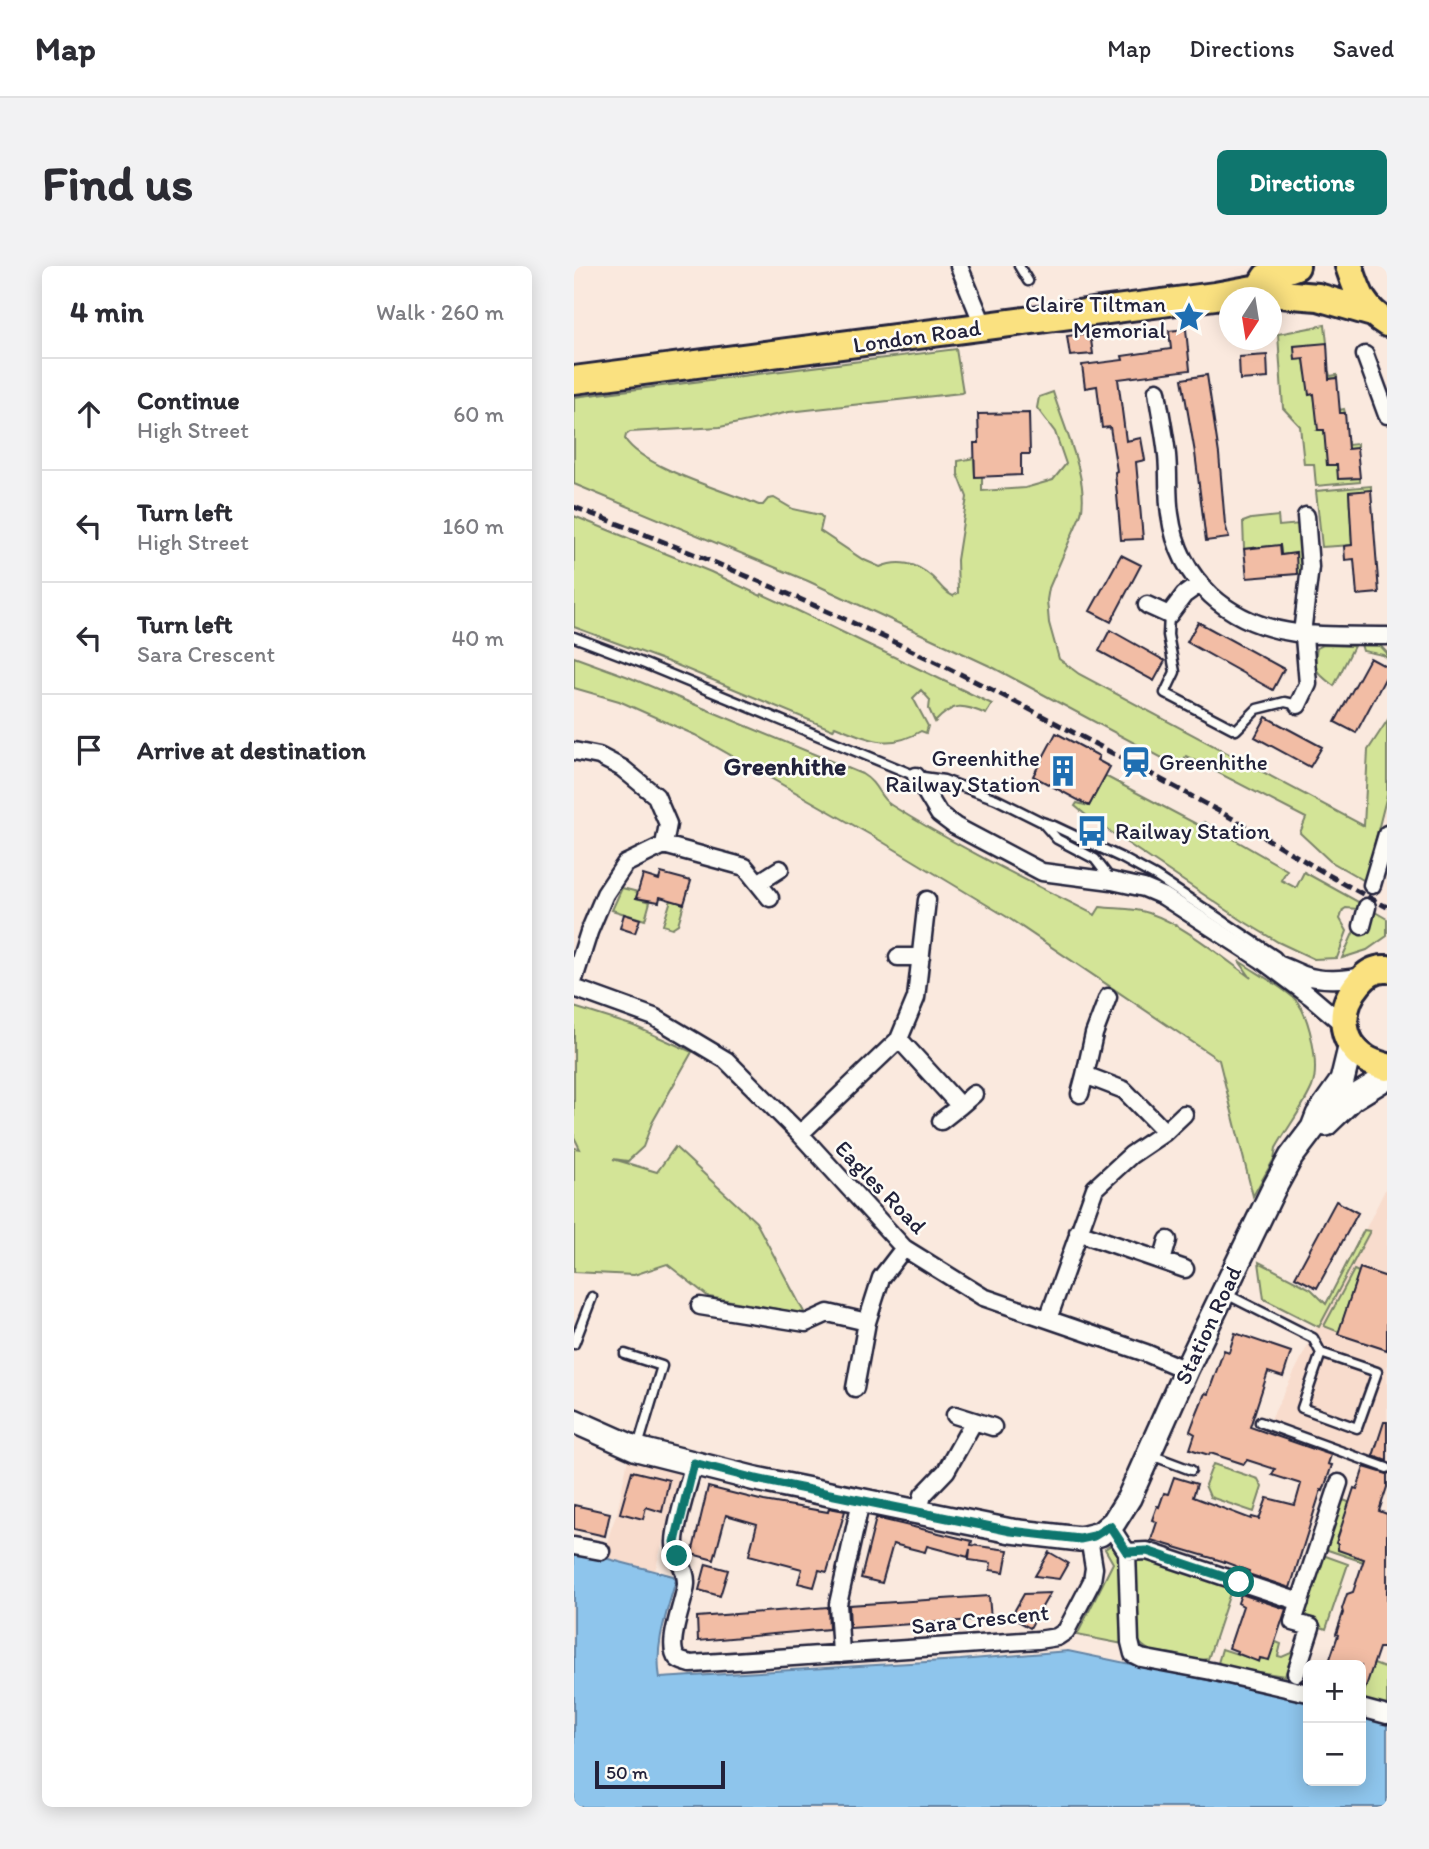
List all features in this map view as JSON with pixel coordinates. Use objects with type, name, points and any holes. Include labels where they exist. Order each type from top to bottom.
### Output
[{"type":"main road","name":"London Road","points":[[1260,287],[1266,277],[1296,266]]},
{"type":"main road","points":[[1349,266],[1357,291],[1382,320]]},
{"type":"main road","name":"London Road","points":[[1282,294],[1318,297],[1382,320]]},
{"type":"main road","name":"London Road","points":[[574,380],[1219,295]]},
{"type":"main road","points":[[1379,969],[1349,995],[1344,1011],[1347,1034],[1367,1060],[1387,1067]]},
{"type":"main road","name":"Station Road","points":[[1110,1526],[1129,1499],[1186,1370],[1282,1173],[1344,1077],[1347,1034]]},
{"type":"main road","name":"Station Road","points":[[1313,1128],[1325,1124],[1353,1098],[1387,1077]]},
{"type":"main road","points":[[574,1421],[637,1449],[756,1479],[918,1513],[1011,1531],[1067,1538],[1089,1538],[1110,1526]]},
{"type":"street","points":[[959,266],[984,327]]},
{"type":"street","points":[[1365,355],[1387,415]]},
{"type":"street","points":[[1157,391],[1167,455],[1173,526],[1178,548],[1198,585],[1227,609],[1271,628],[1305,634],[1387,636]]},
{"type":"street","points":[[1298,705],[1308,686],[1303,621],[1310,572],[1306,516]]},
{"type":"street","points":[[1147,606],[1169,615],[1184,595],[1198,585]]},
{"type":"street","points":[[574,751],[599,756],[622,768],[656,796],[668,824],[664,845]]},
{"type":"street","points":[[916,776],[939,814],[955,826],[1013,858],[1045,873],[1112,881],[1144,888],[1163,896],[1262,960],[1311,996],[1347,1034]]},
{"type":"street","points":[[1372,885],[1387,834]]},
{"type":"street","points":[[574,979],[589,932],[606,894],[625,864],[664,845],[745,867],[770,898]]},
{"type":"street","points":[[758,883],[780,869]]},
{"type":"street","points":[[800,1134],[899,1039],[916,998],[927,900]]},
{"type":"street","points":[[1362,926],[1367,907]]},
{"type":"street","points":[[898,957],[921,957]]},
{"type":"street","points":[[1262,960],[1283,965],[1301,975],[1322,979],[1379,969]]},
{"type":"street","name":"Eagles Road","points":[[574,988],[654,1017],[726,1060],[800,1134],[904,1248],[983,1297],[1146,1353],[1186,1370]]},
{"type":"street","points":[[1080,1094],[1094,1034],[1108,997]]},
{"type":"street","points":[[899,1039],[960,1106]]},
{"type":"street","points":[[1085,1075],[1124,1090],[1166,1132]]},
{"type":"street","points":[[941,1121],[974,1094]]},
{"type":"street","points":[[1048,1319],[1095,1188],[1131,1155],[1166,1132],[1184,1114]]},
{"type":"street","points":[[1078,1232],[1185,1269]]},
{"type":"street","points":[[1162,1261],[1168,1240]]},
{"type":"street","points":[[855,1388],[867,1322],[881,1278],[904,1248]]},
{"type":"street","points":[[700,1306],[806,1323],[828,1313],[867,1322]]},
{"type":"street","points":[[955,1415],[993,1427]]},
{"type":"street","points":[[918,1513],[923,1496],[946,1471],[974,1421]]},
{"type":"street","name":"Sara Crescent","points":[[694,1463],[675,1542],[686,1583],[673,1642],[678,1660],[691,1664],[1057,1637],[1066,1631],[1092,1581],[1094,1568],[1089,1538]]},
{"type":"street","points":[[1296,1673],[1311,1628],[1293,1622],[1339,1483]]},
{"type":"street","points":[[841,1654],[838,1604],[861,1501]]},
{"type":"street","points":[[1110,1526],[1127,1552],[1130,1642],[1133,1654],[1141,1658],[1303,1692]]},
{"type":"street","points":[[574,1546],[601,1551]]},
{"type":"street","points":[[1127,1552],[1147,1551],[1300,1602]]},
{"type":"street","points":[[1366,1709],[1387,1715]]},
{"type":"lane","points":[[1019,266],[1028,281]]},
{"type":"lane","points":[[1169,615],[1168,635],[1175,672],[1165,693],[1236,730],[1257,709],[1285,702],[1298,705]]},
{"type":"lane","points":[[574,637],[916,776],[944,780],[1014,806],[1155,876],[1276,956],[1283,965]]},
{"type":"lane","points":[[1042,822],[1057,839],[1095,859],[1112,881]]},
{"type":"lane","points":[[1223,1293],[1313,1338],[1321,1353],[1377,1372],[1357,1428],[1302,1408],[1321,1353]]},
{"type":"lane","points":[[574,1344],[592,1297]]},
{"type":"lane","points":[[625,1354],[662,1366],[637,1449]]},
{"type":"lane","points":[[1260,1422],[1387,1468]]},
{"type":"lane","points":[[1149,1454],[1191,1470]]},
{"type":"shaded area","points":[[1387,1186],[1387,1461],[1270,1421]]},
{"type":"shaded area","points":[[629,1454],[683,1465],[655,1571],[603,1557],[617,1513]]},
{"type":"green space","points":[[1325,325],[1327,343],[1304,359],[1306,374],[1329,372],[1330,376],[1337,375],[1337,378],[1314,380],[1309,394],[1314,394],[1316,409],[1344,409],[1345,413],[1318,430],[1324,430],[1326,444],[1357,444],[1357,448],[1327,451],[1337,465],[1339,479],[1360,478],[1360,482],[1316,486],[1314,464],[1304,464],[1300,426],[1283,408],[1279,350],[1282,350],[1282,333]]},
{"type":"green space","points":[[956,349],[963,392],[961,393],[789,412],[720,427],[630,432],[625,439],[649,460],[707,486],[759,505],[774,498],[793,509],[820,515],[823,518],[820,531],[862,559],[880,567],[894,563],[914,566],[926,572],[953,596],[958,593],[957,560],[967,497],[958,474],[958,461],[974,458],[975,476],[982,476],[982,491],[1025,488],[1053,480],[1066,464],[1055,432],[1037,408],[1039,397],[1053,392],[1079,470],[1083,501],[1081,514],[1049,588],[1047,600],[1049,623],[1059,659],[1079,674],[1364,826],[1368,750],[1387,721],[1387,795],[1365,881],[1330,861],[1300,833],[1306,818],[1186,756],[1179,767],[994,668],[808,581],[574,484],[574,397]]},
{"type":"green space","points":[[1371,486],[1371,490],[1349,493],[1351,523],[1374,521],[1373,528],[1351,530],[1352,545],[1322,547],[1316,491]]},
{"type":"green space","points":[[574,516],[711,572],[761,596],[762,594],[992,704],[986,714],[971,708],[953,708],[935,722],[929,709],[930,700],[921,690],[913,698],[928,726],[926,733],[921,731],[898,740],[878,741],[835,726],[833,730],[679,666],[574,627]]},
{"type":"green space","points":[[1278,516],[1279,526],[1300,524],[1305,574],[1297,574],[1295,554],[1281,555],[1280,545],[1244,549],[1243,522]]},
{"type":"green space","points":[[1360,641],[1376,641],[1387,653],[1387,658],[1363,651]]},
{"type":"green space","points":[[1323,645],[1354,646],[1334,686],[1317,671],[1317,648]]},
{"type":"green space","points":[[574,657],[862,774],[891,805],[1017,876],[1095,915],[1100,907],[1137,910],[1162,918],[1202,942],[1251,978],[1239,961],[1288,993],[1300,1006],[1309,1028],[1314,1054],[1314,1078],[1308,1095],[1276,1148],[1274,1159],[1253,1196],[1219,1060],[1007,917],[876,838],[695,735],[619,701],[574,688]]},
{"type":"green space","points":[[1105,776],[1200,826],[1204,822],[1287,870],[1281,880],[1296,888],[1304,872],[1362,904],[1358,909],[1343,910],[1340,919],[1347,931],[1337,958],[1314,959],[1278,942],[1087,816],[1075,806],[1077,803],[1089,806]]},
{"type":"green space","points":[[622,888],[638,892],[636,898],[650,902],[645,920],[612,910]]},
{"type":"green space","points":[[671,900],[684,904],[678,924],[672,928],[663,925]]},
{"type":"green space","points":[[1375,912],[1387,919],[1387,936],[1367,950],[1342,958],[1354,931],[1366,932]]},
{"type":"green space","points":[[574,1007],[634,1026],[692,1052],[652,1123],[643,1147],[628,1161],[613,1159],[657,1172],[675,1147],[756,1222],[805,1314],[709,1297],[667,1264],[634,1275],[574,1272],[574,1148],[580,1149],[574,1137]]},
{"type":"green space","points":[[1364,1230],[1370,1231],[1319,1327],[1264,1299],[1259,1262],[1311,1289],[1326,1304]]},
{"type":"green space","points":[[1354,1270],[1359,1272],[1339,1332],[1324,1326]]},
{"type":"green space","points":[[1213,1464],[1258,1479],[1262,1487],[1254,1512],[1210,1497],[1205,1485]]},
{"type":"green space","points":[[1338,1498],[1351,1503],[1338,1536],[1337,1547],[1387,1570],[1322,1548]]},
{"type":"green space","points":[[1111,1545],[1122,1559],[1123,1644],[1077,1635],[1113,1563],[1105,1549]]},
{"type":"green space","points":[[1320,1554],[1348,1564],[1326,1629],[1298,1619]]},
{"type":"green space","points":[[1138,1556],[1232,1587],[1208,1659],[1153,1652],[1136,1639],[1134,1559]]},
{"type":"green space","points":[[1276,1642],[1281,1644],[1278,1656],[1293,1652],[1285,1676],[1232,1668],[1218,1663],[1222,1649],[1259,1661],[1260,1658],[1269,1660],[1271,1647],[1274,1647]]},
{"type":"green space","points":[[1374,1664],[1387,1669],[1387,1708],[1366,1700],[1366,1680]]},
{"type":"water","points":[[574,1550],[673,1576],[676,1580],[660,1641],[660,1678],[1068,1651],[1303,1700],[1303,1786],[1366,1786],[1366,1718],[1387,1724],[1387,1807],[574,1807]]},
{"type":"building","points":[[1186,329],[1190,370],[1118,379],[1126,441],[1141,438],[1145,460],[1136,462],[1143,539],[1121,540],[1117,471],[1110,427],[1102,428],[1097,386],[1085,388],[1082,365],[1123,360],[1122,356],[1171,349],[1169,331]]},
{"type":"building","points":[[1090,333],[1093,354],[1070,356],[1067,336]]},
{"type":"building","points":[[1327,343],[1329,379],[1337,378],[1340,413],[1345,413],[1348,449],[1357,448],[1360,478],[1338,479],[1337,465],[1327,465],[1324,430],[1318,430],[1314,394],[1309,395],[1304,359],[1295,360],[1294,346]]},
{"type":"building","points":[[1267,355],[1268,378],[1240,380],[1239,357]]},
{"type":"building","points":[[1207,375],[1229,538],[1206,541],[1182,379]]},
{"type":"building","points":[[1029,413],[1030,454],[1021,454],[1021,475],[975,477],[974,443],[979,443],[978,414]]},
{"type":"building","points":[[1371,490],[1379,593],[1357,595],[1354,559],[1345,560],[1344,546],[1352,545],[1349,492]]},
{"type":"building","points":[[1280,545],[1281,555],[1296,553],[1297,574],[1247,578],[1244,549]]},
{"type":"building","points":[[1121,555],[1141,565],[1111,622],[1090,611]]},
{"type":"building","points":[[1198,622],[1284,669],[1273,690],[1187,642]]},
{"type":"building","points":[[1110,630],[1165,661],[1154,681],[1099,651]]},
{"type":"building","points":[[1370,658],[1387,667],[1387,675],[1356,733],[1335,722]]},
{"type":"building","points":[[1266,717],[1322,747],[1310,767],[1255,737]]},
{"type":"building","name":"Greenhithe Railway Station","points":[[1056,733],[1099,756],[1097,760],[1110,767],[1089,806],[1033,776]]},
{"type":"building","points":[[661,873],[691,881],[684,904],[660,897],[659,902],[636,898],[643,875],[659,880]]},
{"type":"building","points":[[624,914],[640,919],[635,933],[620,928]]},
{"type":"building","points":[[1336,1201],[1358,1213],[1317,1288],[1295,1277]]},
{"type":"building","points":[[1360,1268],[1387,1277],[1387,1350],[1338,1334]]},
{"type":"building","points":[[1235,1333],[1291,1352],[1283,1377],[1268,1372],[1250,1427],[1331,1455],[1328,1464],[1332,1465],[1323,1491],[1321,1490],[1290,1588],[1248,1574],[1249,1571],[1222,1561],[1151,1540],[1157,1522],[1152,1520],[1157,1506],[1159,1507],[1164,1493],[1168,1494],[1174,1477],[1197,1484],[1193,1497],[1251,1519],[1259,1519],[1267,1498],[1295,1505],[1301,1484],[1272,1475],[1275,1469],[1247,1460],[1244,1464],[1190,1449],[1195,1434],[1190,1431],[1196,1415],[1205,1393],[1208,1394],[1224,1350],[1229,1352]]},
{"type":"building","points":[[1384,1422],[1387,1422],[1387,1461],[1373,1456]]},
{"type":"building","points":[[1364,1467],[1387,1474],[1387,1487],[1379,1511],[1387,1514],[1387,1648],[1379,1648],[1366,1686],[1366,1660],[1330,1660],[1347,1594],[1353,1592],[1364,1559],[1338,1550],[1336,1543],[1354,1488],[1357,1489]]},
{"type":"building","points":[[632,1471],[669,1480],[662,1512],[646,1507],[643,1519],[620,1513]]},
{"type":"building","points":[[708,1487],[764,1501],[828,1512],[829,1508],[845,1511],[827,1572],[819,1570],[814,1587],[798,1583],[802,1569],[749,1555],[757,1524],[726,1515],[714,1560],[692,1554]]},
{"type":"building","points":[[574,1505],[610,1513],[605,1536],[574,1529]]},
{"type":"building","points":[[876,1518],[972,1541],[971,1545],[1008,1550],[1004,1572],[990,1570],[991,1563],[969,1560],[970,1549],[968,1557],[927,1546],[925,1552],[893,1544],[882,1583],[861,1578]]},
{"type":"building","points":[[1049,1552],[1068,1563],[1059,1579],[1035,1576]]},
{"type":"building","points":[[706,1564],[728,1570],[720,1596],[699,1590]]},
{"type":"building","points":[[1050,1593],[1030,1628],[1011,1617],[1024,1594]]},
{"type":"building","points":[[1241,1594],[1286,1609],[1269,1660],[1260,1658],[1259,1662],[1229,1648],[1243,1606],[1238,1603]]},
{"type":"building","points":[[989,1596],[991,1619],[850,1628],[849,1605]]},
{"type":"building","points":[[828,1607],[829,1629],[698,1641],[697,1617]]},
{"type":"railway","points":[[574,507],[695,554],[932,660],[1142,769],[1387,907]]},
{"type":"place","name":"Claire Tiltman Memorial","points":[[1189,317]]},
{"type":"place","name":"Greenhithe","points":[[1136,762]]},
{"type":"place","name":"Greenhithe Railway Station","points":[[1063,771]]},
{"type":"place","name":"Railway Station","points":[[1092,831]]},
{"type":"district","name":"Greenhithe","points":[[785,766]]},
{"type":"route","points":[[677,1556],[675,1542],[694,1463],[756,1479],[1011,1531],[1080,1539],[1094,1536],[1110,1526],[1127,1552],[1147,1551],[1239,1582]]}]
